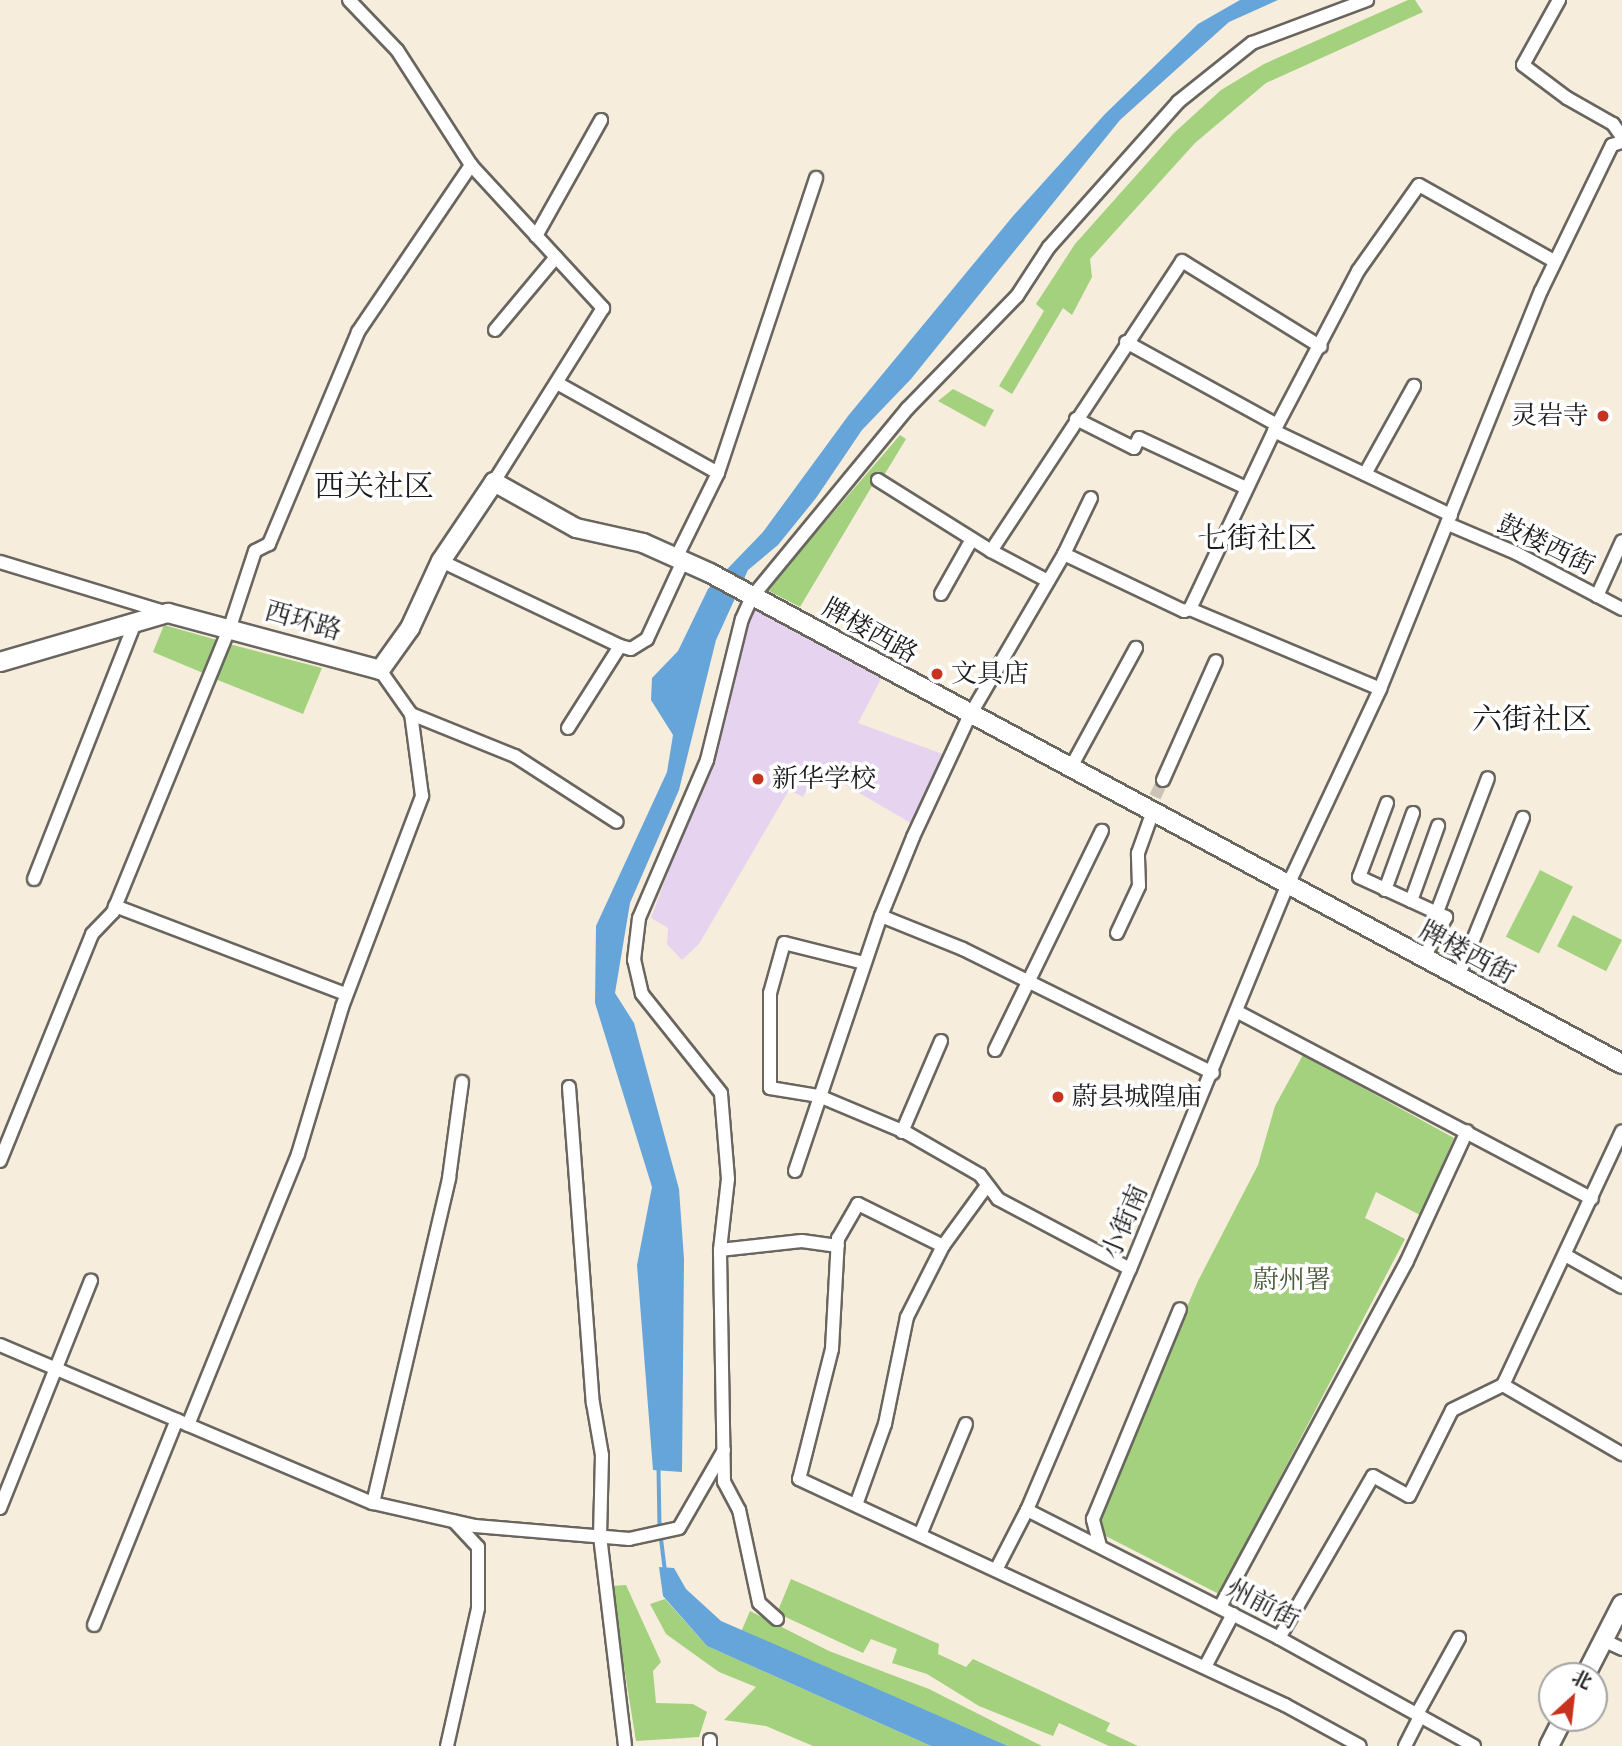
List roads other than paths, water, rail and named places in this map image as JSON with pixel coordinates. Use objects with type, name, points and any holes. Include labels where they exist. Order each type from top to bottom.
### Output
[{"type":"main road","name":"牌楼西路","points":[[494,482],[576,528],[643,543],[710,573],[1070,769],[1151,807],[1287,887]]},
{"type":"main road","points":[[380,670],[410,628],[441,561],[494,482]]},
{"type":"main road","name":"西环路","points":[[168,612],[380,670]]},
{"type":"main road","points":[[0,662],[168,612]]},
{"type":"main road","name":"牌楼西街","points":[[1287,887],[1622,1064]]},
{"type":"main road","points":[[1592,1662],[1622,1604]]},
{"type":"street","points":[[349,0],[397,50],[471,165],[603,308],[494,482]]},
{"type":"street","points":[[777,1619],[759,1603],[739,1510],[724,1482],[720,1250],[728,1179],[721,1093],[642,994],[635,960],[639,918],[707,760],[728,662],[751,596],[907,409],[1017,296],[1049,247],[1178,102],[1252,43],[1367,0]]},
{"type":"street","points":[[1559,0],[1522,65],[1567,98],[1613,124],[1622,137]]},
{"type":"street","points":[[537,236],[601,120]]},
{"type":"street","name":"小街南","points":[[996,1570],[1027,1510],[1130,1269],[1213,1073],[1287,887],[1380,689],[1554,261],[1612,145],[1622,142]]},
{"type":"street","points":[[0,1161],[92,934],[115,906],[230,628],[255,551],[269,544],[358,332],[471,165]]},
{"type":"street","points":[[441,561],[620,646],[631,649],[647,639],[718,473],[816,178]]},
{"type":"street","points":[[1190,609],[1275,428],[1321,347],[1359,271],[1419,185],[1554,261]]},
{"type":"street","points":[[495,330],[556,257]]},
{"type":"street","points":[[991,551],[1126,342],[1182,261],[1321,347]]},
{"type":"street","name":"鼓楼西街","points":[[1126,342],[1275,428],[1622,609]]},
{"type":"street","points":[[556,383],[718,473]]},
{"type":"street","points":[[1365,474],[1414,386]]},
{"type":"street","points":[[1076,419],[1134,449],[1139,438],[1246,488]]},
{"type":"street","points":[[878,480],[991,551],[1048,581]]},
{"type":"street","points":[[795,1171],[881,916],[970,715],[1064,554],[1091,498]]},
{"type":"street","points":[[941,594],[972,539]]},
{"type":"street","points":[[1597,596],[1622,541]]},
{"type":"street","points":[[1064,554],[1184,611],[1190,609],[1380,689]]},
{"type":"street","points":[[0,562],[168,612]]},
{"type":"street","points":[[34,879],[135,622]]},
{"type":"street","points":[[568,728],[620,646]]},
{"type":"street","points":[[1070,769],[1136,648]]},
{"type":"street","points":[[1163,780],[1216,661]]},
{"type":"street","points":[[94,1625],[298,1154],[346,994],[422,796],[411,714],[380,670]]},
{"type":"street","points":[[411,714],[514,756],[617,822]]},
{"type":"street","points":[[1437,912],[1489,778]]},
{"type":"street","points":[[1387,803],[1359,877],[1446,917],[1423,959]]},
{"type":"street","points":[[1117,933],[1139,886],[1138,853],[1151,807]]},
{"type":"street","points":[[1385,890],[1413,813]]},
{"type":"street","points":[[1458,977],[1522,818]]},
{"type":"street","points":[[1411,901],[1438,826]]},
{"type":"street","points":[[995,1050],[1024,983],[1102,831]]},
{"type":"street","points":[[115,906],[188,931],[346,994]]},
{"type":"street","points":[[881,916],[963,949],[1024,983],[1213,1073]]},
{"type":"street","points":[[864,964],[784,943],[767,1033],[770,1088],[819,1096],[902,1132],[980,1175],[998,1199],[1130,1269]]},
{"type":"street","points":[[1238,1012],[1592,1199]]},
{"type":"street","points":[[902,1132],[942,1041]]},
{"type":"street","points":[[373,1503],[449,1178],[462,1082]]},
{"type":"street","points":[[569,1087],[593,1403],[602,1455],[600,1536],[625,1746]]},
{"type":"street","points":[[1220,1607],[1407,1261],[1466,1131]]},
{"type":"street","points":[[1279,1638],[1373,1476],[1409,1496],[1452,1410],[1503,1385],[1622,1131]]},
{"type":"street","points":[[856,1506],[884,1423],[907,1317],[943,1245],[986,1186]]},
{"type":"street","points":[[943,1245],[858,1204],[838,1245],[832,1349],[799,1479],[1205,1667],[1360,1746]]},
{"type":"street","points":[[720,1250],[802,1241],[838,1245]]},
{"type":"street","points":[[1564,1255],[1622,1287]]},
{"type":"street","points":[[0,1508],[91,1280]]},
{"type":"street","points":[[1100,1546],[1093,1519],[1180,1309]]},
{"type":"street","points":[[0,1345],[373,1503],[453,1521],[629,1539],[640,1534],[679,1528],[724,1450]]},
{"type":"street","points":[[1503,1385],[1622,1454]]},
{"type":"street","points":[[920,1535],[966,1424]]},
{"type":"street","name":"州前街","points":[[1027,1510],[1279,1638],[1474,1746]]},
{"type":"street","points":[[447,1746],[478,1608],[478,1547],[453,1521]]},
{"type":"street","points":[[1205,1667],[1233,1614]]},
{"type":"street","points":[[1405,1746],[1418,1715],[1459,1638]]},
{"type":"street","points":[[1603,1640],[1622,1649]]},
{"type":"water","points":[[1240,0],[1278,0],[1229,22],[1120,120],[911,379],[862,430],[816,498],[778,545],[748,570],[716,640],[679,790],[630,903],[615,993],[634,1023],[679,1189],[684,1259],[682,1472],[653,1470],[637,1265],[652,1187],[595,1003],[596,926],[667,772],[673,735],[651,700],[652,678],[678,651],[708,589],[763,532],[848,416],[1013,216],[1105,114],[1198,24]]},
{"type":"water","points":[[659,1567],[674,1568],[686,1589],[721,1621],[1008,1746],[931,1746],[707,1646],[663,1596]]},
{"type":"waterway","points":[[659,1469],[660,1527]]},
{"type":"waterway","points":[[661,1535],[665,1569]]},
{"type":"tunnel","points":[[1155,797],[1163,780]]},
{"type":"place","name":"灵岩寺","points":[[1603,416]]},
{"type":"place","name":"文具店","points":[[937,674]]},
{"type":"place","name":"新华学校","points":[[758,779]]},
{"type":"place","name":"蔚县城隍庙","points":[[1058,1097]]},
{"type":"district","name":"西关社区","points":[[374,486]]},
{"type":"district","name":"七街社区","points":[[1257,538]]},
{"type":"district","name":"六街社区","points":[[1532,719]]},
{"type":"park label","name":"蔚州署","points":[[1292,1280]]}]
